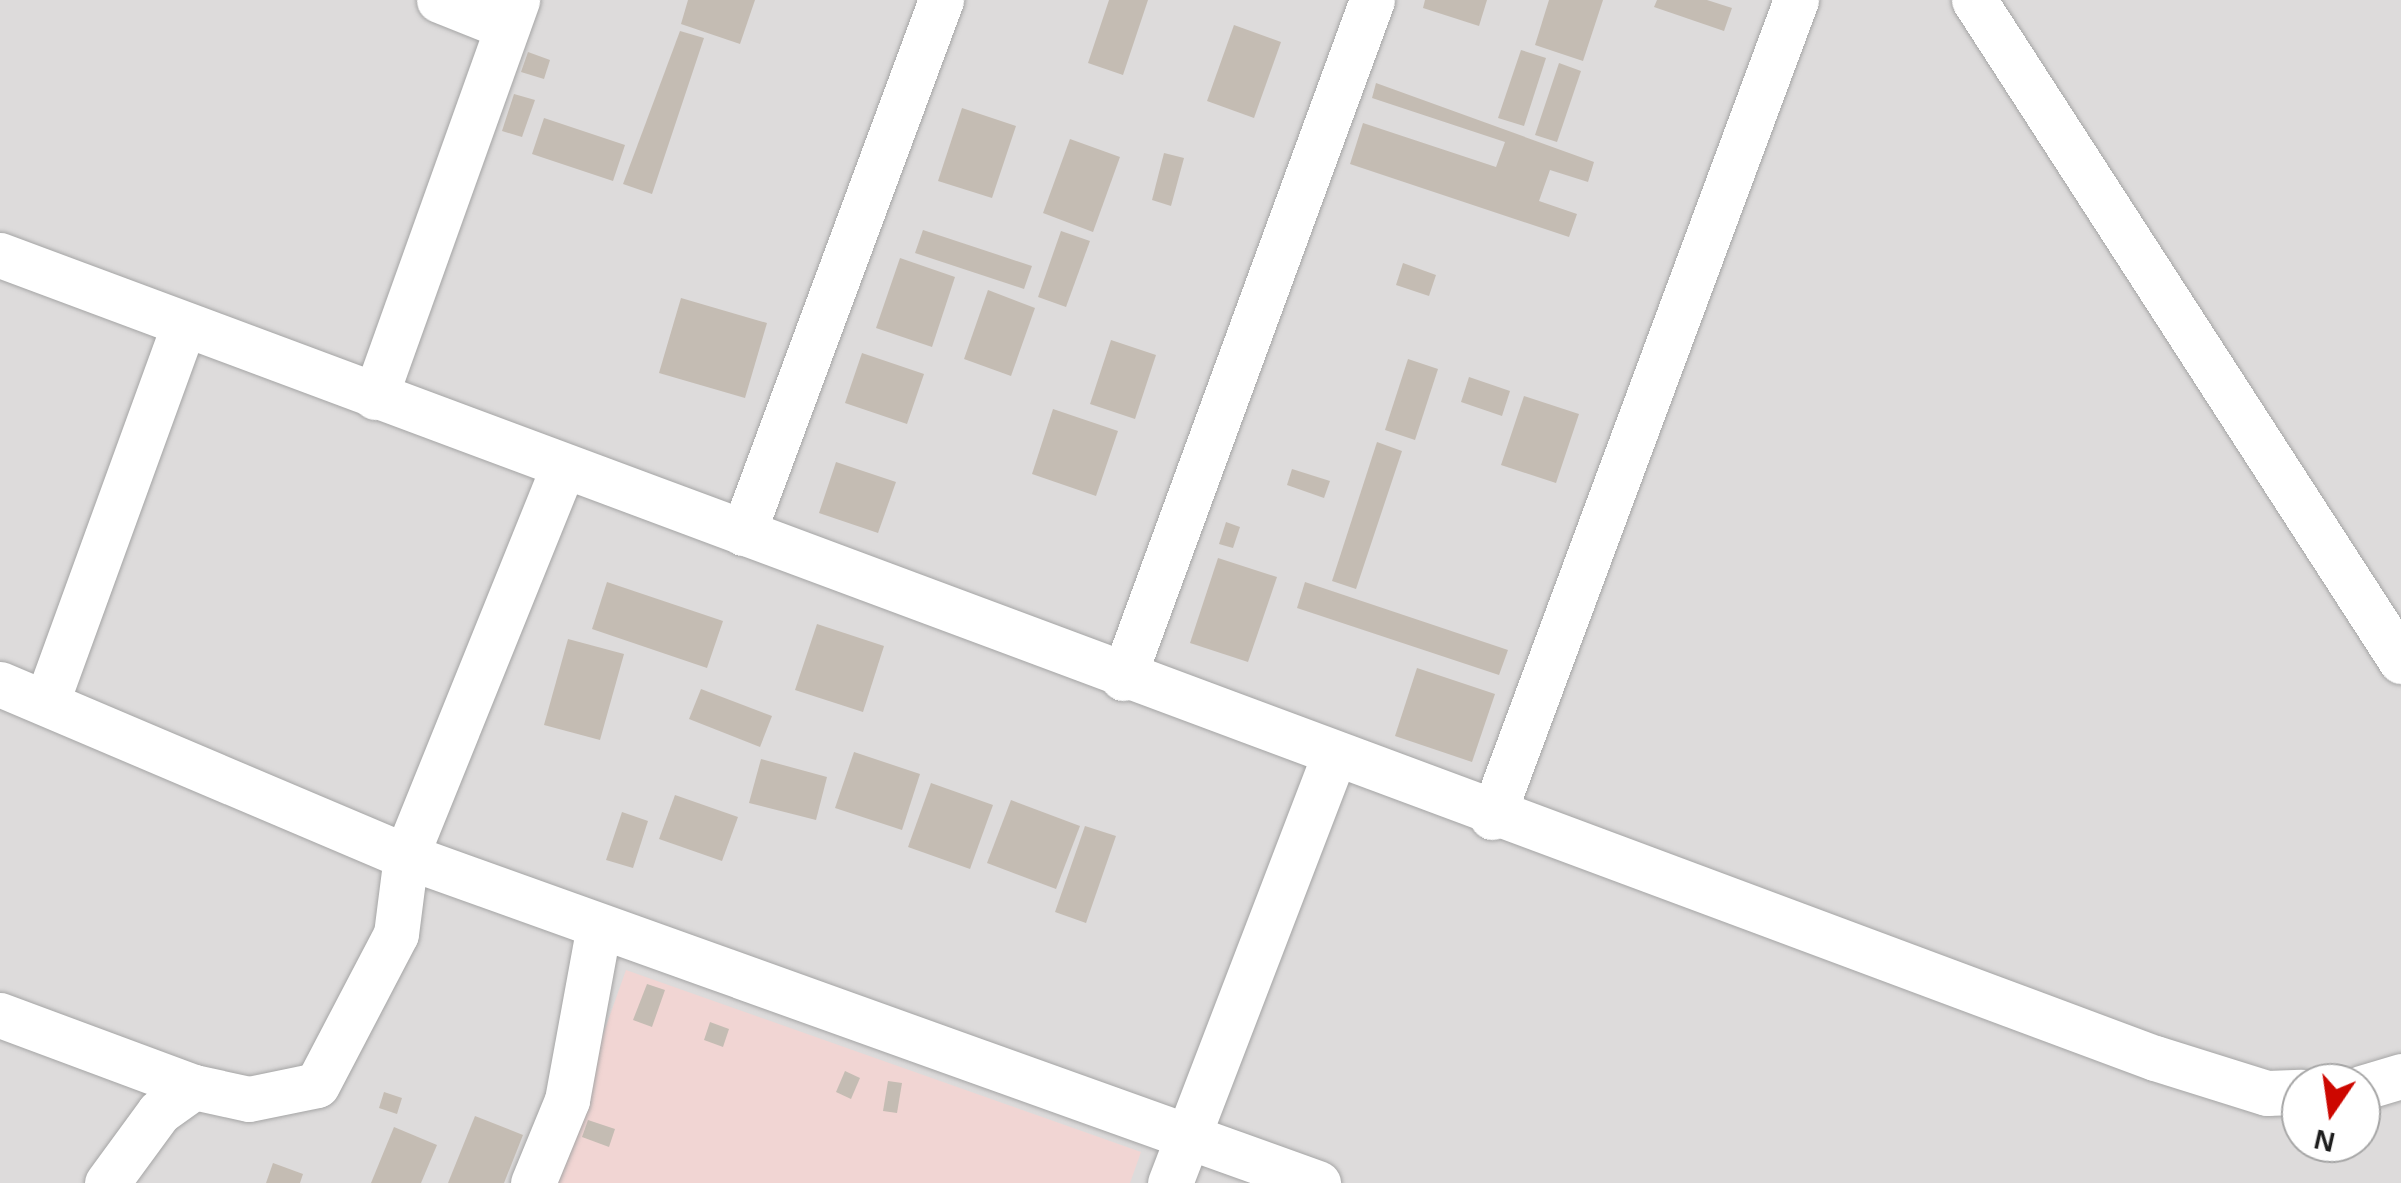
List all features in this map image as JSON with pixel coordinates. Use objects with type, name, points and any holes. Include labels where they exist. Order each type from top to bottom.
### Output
[{"type":"street","points":[[375,398],[512,14],[439,0]]},
{"type":"street","points":[[743,533],[941,0]]},
{"type":"street","points":[[1123,678],[1372,0]]},
{"type":"street","points":[[1492,816],[1796,0]]},
{"type":"street","points":[[1974,0],[2401,661]]},
{"type":"street","points":[[0,255],[1492,816],[2155,1058],[2266,1093],[2281,1093]]},
{"type":"street","points":[[46,700],[184,325]]},
{"type":"street","points":[[0,1015],[194,1087],[250,1100],[317,1085],[396,934],[406,856],[562,468]]},
{"type":"street","points":[[0,684],[46,700],[406,856],[599,926],[1178,1163],[1318,1183]]},
{"type":"street","points":[[1178,1163],[1334,756]]},
{"type":"street","points":[[533,1183],[567,1100],[599,926]]},
{"type":"street","points":[[107,1183],[158,1112],[194,1087]]},
{"type":"shaded area","points":[[0,0],[2401,0],[2401,1183],[0,1183]]},
{"type":"shaded area","points":[[626,970],[1141,1152],[1130,1183],[550,1183]]},
{"type":"building","points":[[688,0],[755,0],[740,44],[681,24]]},
{"type":"building","points":[[1109,0],[1148,0],[1123,75],[1088,63]]},
{"type":"building","points":[[1425,0],[1487,0],[1479,26],[1423,8]]},
{"type":"building","points":[[1549,0],[1603,0],[1583,61],[1535,45]]},
{"type":"building","points":[[1657,0],[1707,0],[1732,8],[1724,31],[1654,7]]},
{"type":"building","points":[[1234,25],[1281,42],[1254,118],[1207,101]]},
{"type":"building","points":[[680,31],[704,38],[652,194],[623,184]]},
{"type":"building","points":[[1521,50],[1546,58],[1524,126],[1498,118]]},
{"type":"building","points":[[528,52],[550,60],[544,79],[521,72]]},
{"type":"building","points":[[1559,63],[1581,71],[1557,142],[1535,135]]},
{"type":"building","points":[[1376,83],[1594,162],[1588,182],[1550,170],[1539,201],[1577,214],[1569,237],[1350,164],[1363,123],[1496,167],[1505,142],[1372,98]]},
{"type":"building","points":[[514,94],[535,100],[522,137],[502,131]]},
{"type":"building","points":[[962,108],[1016,126],[992,198],[938,181]]},
{"type":"building","points":[[544,118],[625,145],[613,181],[532,154]]},
{"type":"building","points":[[1070,139],[1120,157],[1093,232],[1043,213]]},
{"type":"building","points":[[1164,153],[1184,158],[1171,206],[1152,200]]},
{"type":"building","points":[[923,230],[1032,266],[1024,289],[915,253]]},
{"type":"building","points":[[1061,231],[1090,241],[1066,307],[1038,297]]},
{"type":"building","points":[[900,258],[955,277],[932,347],[876,328]]},
{"type":"building","points":[[1403,263],[1436,275],[1429,296],[1396,285]]},
{"type":"building","points":[[988,290],[1035,308],[1011,376],[964,359]]},
{"type":"building","points":[[681,298],[767,323],[745,398],[659,373]]},
{"type":"building","points":[[1111,340],[1156,355],[1135,419],[1090,404]]},
{"type":"building","points":[[862,353],[924,374],[907,424],[845,403]]},
{"type":"building","points":[[1408,359],[1438,369],[1415,440],[1385,430]]},
{"type":"building","points":[[1469,377],[1510,391],[1502,416],[1461,402]]},
{"type":"building","points":[[1524,396],[1579,414],[1556,483],[1501,465]]},
{"type":"building","points":[[1053,409],[1118,431],[1096,496],[1032,474]]},
{"type":"building","points":[[1377,442],[1402,451],[1356,589],[1332,581]]},
{"type":"building","points":[[836,462],[896,482],[878,533],[819,513]]},
{"type":"building","points":[[1292,469],[1330,481],[1324,498],[1287,485]]},
{"type":"building","points":[[1226,522],[1240,527],[1233,548],[1219,544]]},
{"type":"building","points":[[1218,558],[1277,577],[1248,662],[1190,643]]},
{"type":"building","points":[[607,582],[723,621],[707,668],[592,629]]},
{"type":"building","points":[[1305,582],[1508,650],[1499,675],[1297,608]]},
{"type":"building","points":[[817,624],[884,646],[863,712],[795,690]]},
{"type":"building","points":[[568,639],[624,654],[600,740],[544,725]]},
{"type":"building","points":[[1417,668],[1495,694],[1472,762],[1395,736]]},
{"type":"building","points":[[701,689],[772,716],[760,747],[689,719]]},
{"type":"building","points":[[854,752],[920,774],[902,830],[835,808]]},
{"type":"building","points":[[761,759],[827,777],[816,820],[749,803]]},
{"type":"building","points":[[931,783],[993,805],[970,869],[908,847]]},
{"type":"building","points":[[675,795],[738,817],[722,861],[659,839]]},
{"type":"building","points":[[1011,800],[1080,826],[1056,889],[987,863]]},
{"type":"building","points":[[622,812],[648,821],[633,868],[606,860]]},
{"type":"building","points":[[1085,826],[1116,836],[1086,923],[1055,912]]},
{"type":"building","points":[[647,984],[665,990],[652,1027],[633,1020]]},
{"type":"building","points":[[710,1022],[729,1029],[723,1047],[704,1040]]},
{"type":"building","points":[[845,1071],[860,1078],[851,1099],[836,1092]]},
{"type":"building","points":[[888,1081],[902,1083],[897,1113],[883,1111]]},
{"type":"building","points":[[384,1092],[402,1098],[397,1114],[379,1108]]},
{"type":"building","points":[[475,1116],[523,1135],[504,1183],[448,1183]]},
{"type":"building","points":[[588,1120],[615,1129],[609,1147],[582,1137]]},
{"type":"building","points":[[394,1127],[437,1145],[421,1183],[371,1183]]},
{"type":"building","points":[[273,1163],[303,1174],[300,1183],[266,1183]]}]
